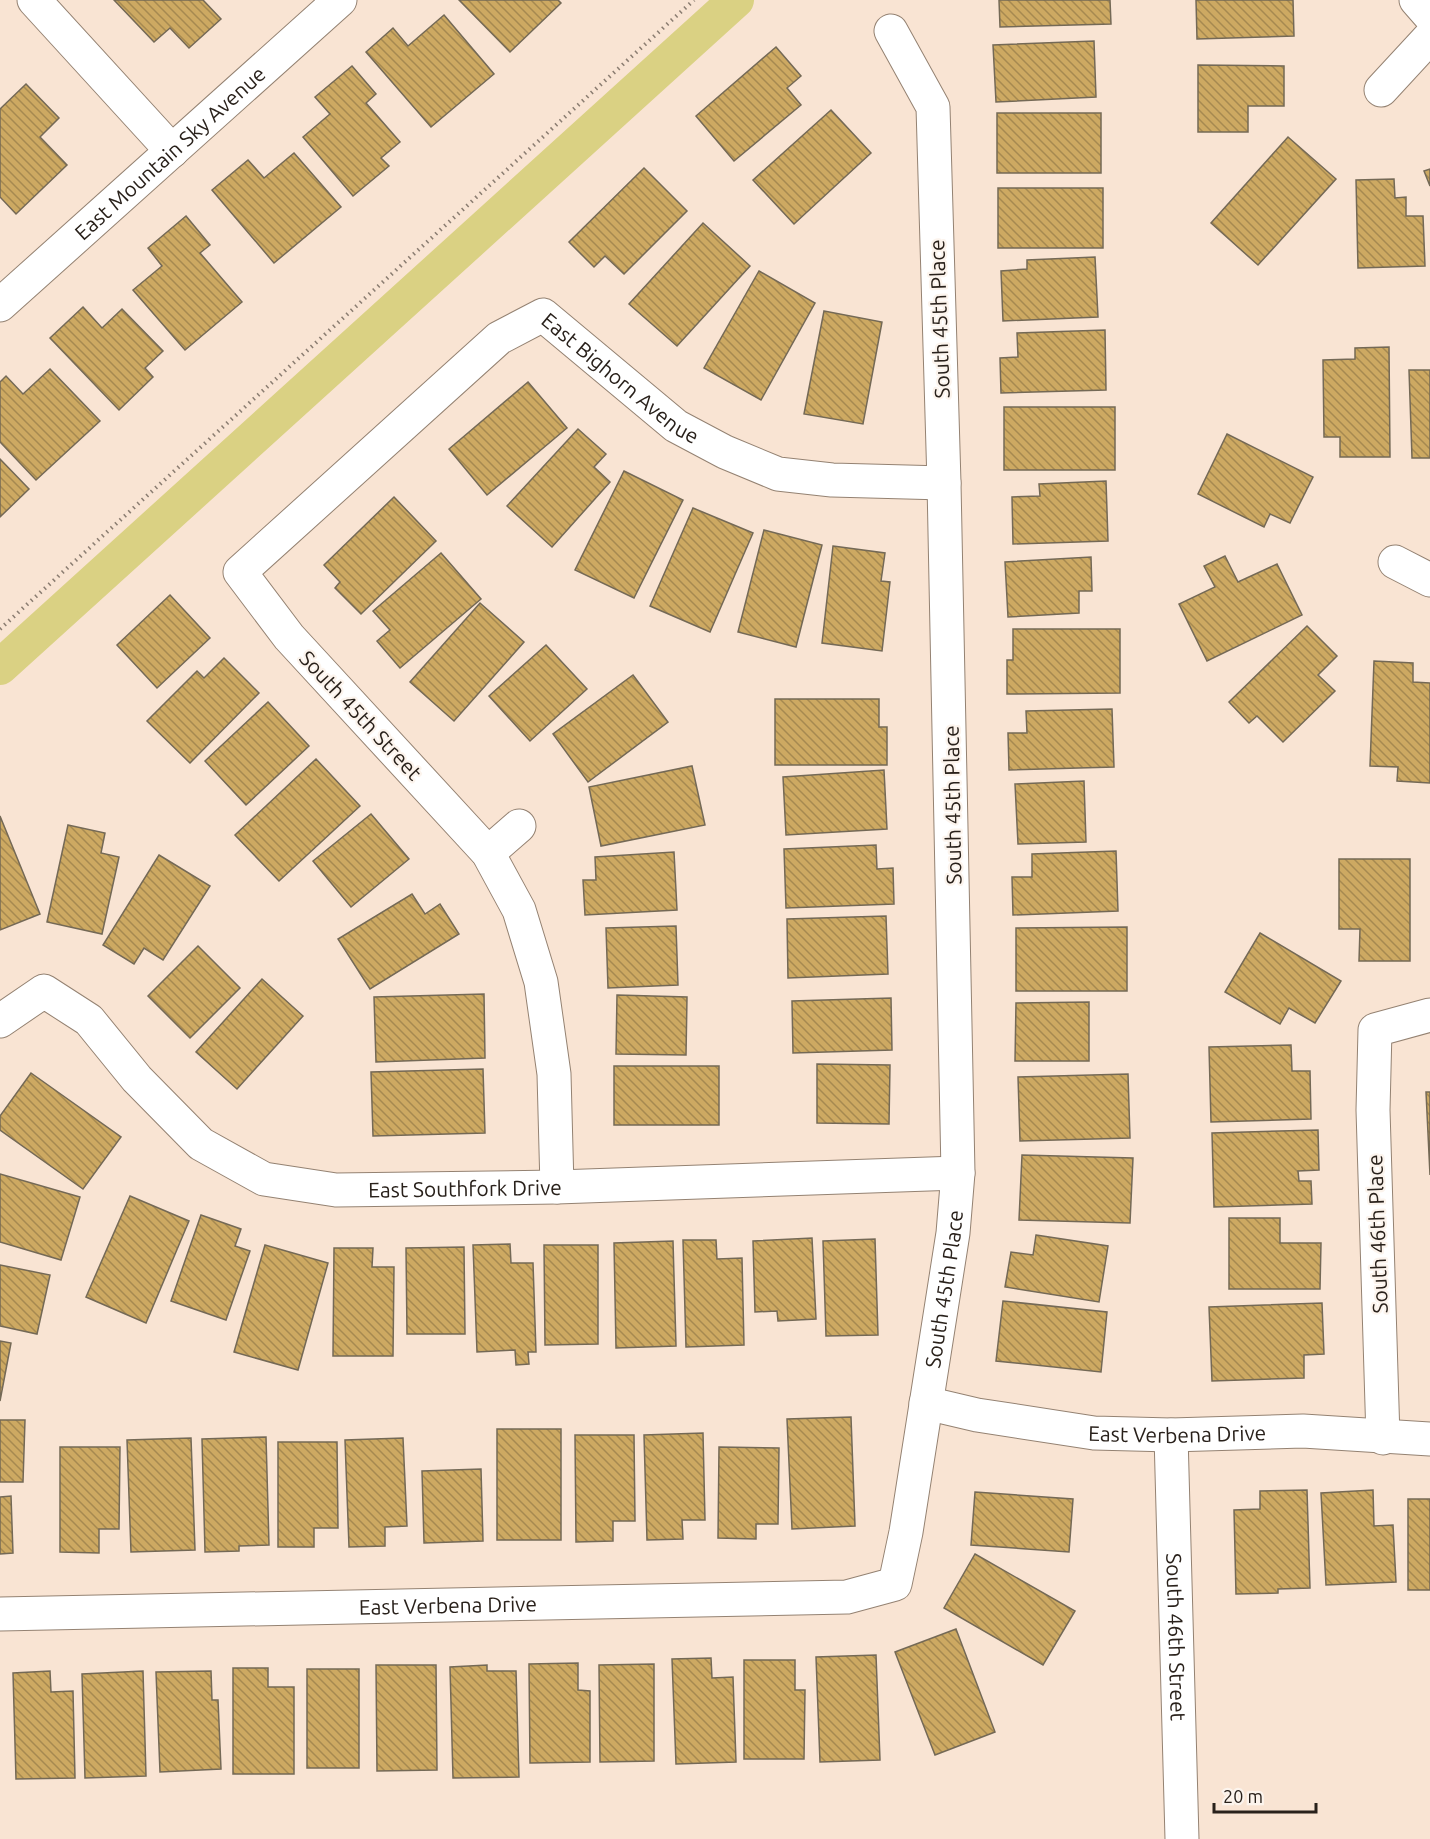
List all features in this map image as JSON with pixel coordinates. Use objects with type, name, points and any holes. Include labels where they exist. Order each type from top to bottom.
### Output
[{"type":"street","points":[[34,0],[172,151]]},
{"type":"street","name":"East Mountain Sky Avenue","points":[[0,305],[340,0]]},
{"type":"street","points":[[1416,0],[1430,16]]},
{"type":"street","name":"South 45th Place","points":[[891,31],[933,107],[944,483],[958,1173],[953,1233],[906,1532],[895,1584]]},
{"type":"street","points":[[1381,90],[1430,37]]},
{"type":"street","name":"East Bighorn Avenue","points":[[240,572],[499,338],[543,315],[676,426],[778,474],[832,480],[944,483]]},
{"type":"street","points":[[1395,562],[1430,580]]},
{"type":"street","name":"South 45th Street","points":[[240,572],[289,637],[488,853],[519,910],[541,982],[554,1074],[557,1186]]},
{"type":"street","points":[[488,853],[519,826]]},
{"type":"street","name":"East Southfork Drive","points":[[0,1021],[44,991],[89,1020],[137,1079],[201,1144],[264,1179],[336,1190],[557,1186],[958,1173]]},
{"type":"street","name":"South 46th Place","points":[[1383,1438],[1373,1110],[1375,1030],[1430,1015]]},
{"type":"street","name":"East Verbena Drive","points":[[926,1403],[977,1415],[1094,1433],[1171,1435],[1303,1431],[1383,1438],[1430,1439]]},
{"type":"street","name":"South 46th Street","points":[[1171,1435],[1182,1839]]},
{"type":"street","name":"East Verbena Drive","points":[[0,1614],[847,1597],[895,1584]]},
{"type":"path","points":[[0,629],[694,0]]},
{"type":"building","points":[[114,0],[203,0],[221,19],[189,48],[170,28],[154,42]]},
{"type":"building","points":[[459,0],[558,0],[561,3],[510,52]]},
{"type":"building","points":[[999,0],[1110,0],[1111,24],[1000,27]]},
{"type":"building","points":[[1196,0],[1293,0],[1294,36],[1197,39]]},
{"type":"building","points":[[444,15],[494,74],[431,127],[366,52],[393,28],[408,46]]},
{"type":"building","points":[[1094,41],[1096,97],[996,102],[993,45]]},
{"type":"building","points":[[776,47],[801,76],[787,88],[801,105],[734,161],[696,116]]},
{"type":"building","points":[[1198,65],[1284,66],[1284,106],[1248,106],[1248,132],[1198,132]]},
{"type":"building","points":[[352,66],[376,94],[366,103],[400,142],[381,158],[389,166],[353,196],[303,137],[330,114],[315,97]]},
{"type":"building","points":[[26,84],[59,118],[40,137],[67,165],[16,214],[0,197],[0,109]]},
{"type":"building","points":[[831,110],[871,153],[794,224],[753,180]]},
{"type":"building","points":[[997,113],[1101,113],[1101,173],[997,173]]},
{"type":"building","points":[[1288,137],[1336,179],[1258,265],[1211,223]]},
{"type":"building","points":[[294,153],[341,207],[274,263],[212,190],[248,160],[264,178]]},
{"type":"building","points":[[644,168],[687,211],[624,274],[605,256],[594,267],[569,242]]},
{"type":"building","points":[[1430,169],[1430,186],[1424,171]]},
{"type":"building","points":[[1394,179],[1395,198],[1406,197],[1406,216],[1423,216],[1425,266],[1358,268],[1356,180]]},
{"type":"building","points":[[998,188],[1103,188],[1103,248],[998,248]]},
{"type":"building","points":[[186,216],[210,245],[200,253],[242,302],[185,350],[133,290],[162,266],[148,248]]},
{"type":"building","points":[[703,223],[750,266],[677,346],[629,304]]},
{"type":"building","points":[[1095,257],[1098,317],[1003,321],[1001,271],[1027,269],[1027,260]]},
{"type":"building","points":[[759,271],[815,303],[761,400],[704,368]]},
{"type":"building","points":[[83,307],[102,328],[122,309],[163,351],[145,368],[153,377],[119,410],[50,338]]},
{"type":"building","points":[[824,311],[882,322],[863,424],[804,414]]},
{"type":"building","points":[[1105,330],[1106,390],[1001,393],[1000,358],[1018,357],[1017,333]]},
{"type":"building","points":[[1389,347],[1390,457],[1340,457],[1340,437],[1324,437],[1323,360],[1355,359],[1355,348]]},
{"type":"building","points":[[50,369],[100,421],[36,480],[0,442],[0,382],[6,376],[23,394]]},
{"type":"building","points":[[1409,370],[1430,370],[1430,458],[1412,458]]},
{"type":"building","points":[[528,382],[567,428],[487,495],[449,449]]},
{"type":"building","points":[[1004,407],[1115,407],[1115,470],[1004,470]]},
{"type":"building","points":[[578,429],[606,454],[594,467],[610,482],[552,547],[507,506]]},
{"type":"building","points":[[1227,434],[1313,477],[1290,523],[1270,514],[1264,527],[1198,494]]},
{"type":"building","points":[[0,459],[29,489],[0,517]]},
{"type":"building","points":[[624,471],[683,500],[634,598],[575,570]]},
{"type":"building","points":[[1106,481],[1108,541],[1013,544],[1012,497],[1040,496],[1039,484]]},
{"type":"building","points":[[394,497],[436,541],[361,614],[335,588],[340,582],[324,565]]},
{"type":"building","points":[[693,508],[753,533],[710,632],[650,606]]},
{"type":"building","points":[[764,530],[822,545],[796,647],[738,632]]},
{"type":"building","points":[[833,546],[885,553],[881,581],[890,582],[882,651],[822,643]]},
{"type":"building","points":[[441,553],[481,599],[400,668],[377,641],[390,630],[373,611]]},
{"type":"building","points":[[1225,556],[1238,582],[1277,564],[1302,615],[1207,661],[1179,604],[1215,587],[1204,566]]},
{"type":"building","points":[[1091,557],[1092,591],[1079,591],[1079,613],[1008,617],[1005,562]]},
{"type":"building","points":[[170,595],[210,638],[157,688],[117,645]]},
{"type":"building","points":[[480,603],[524,642],[454,721],[410,682]]},
{"type":"building","points":[[1307,626],[1337,656],[1318,675],[1335,691],[1283,742],[1257,716],[1249,723],[1229,702]]},
{"type":"building","points":[[1013,629],[1120,629],[1120,693],[1007,694],[1007,660],[1013,660]]},
{"type":"building","points":[[546,645],[587,689],[530,741],[489,696]]},
{"type":"building","points":[[224,658],[259,693],[190,763],[147,721],[197,671],[204,678]]},
{"type":"building","points":[[1374,661],[1413,663],[1413,682],[1430,683],[1430,783],[1397,781],[1398,767],[1370,766]]},
{"type":"building","points":[[633,675],[668,722],[588,782],[553,734]]},
{"type":"building","points":[[775,699],[879,699],[879,727],[887,727],[887,765],[775,765]]},
{"type":"building","points":[[268,702],[309,746],[246,805],[205,761]]},
{"type":"building","points":[[1112,709],[1114,767],[1009,770],[1008,733],[1027,733],[1026,711]]},
{"type":"building","points":[[316,759],[360,806],[279,881],[235,835]]},
{"type":"building","points":[[692,766],[705,825],[601,846],[589,787]]},
{"type":"building","points":[[884,770],[887,829],[786,835],[783,777]]},
{"type":"building","points":[[1084,781],[1086,842],[1018,844],[1015,784]]},
{"type":"building","points":[[371,814],[409,859],[351,907],[313,861]]},
{"type":"building","points":[[0,816],[40,914],[0,930]]},
{"type":"building","points":[[68,825],[105,833],[101,853],[119,857],[102,934],[47,922]]},
{"type":"building","points":[[876,845],[877,869],[893,868],[894,904],[786,908],[784,849]]},
{"type":"building","points":[[1116,851],[1118,911],[1013,915],[1012,877],[1032,877],[1032,854]]},
{"type":"building","points":[[674,852],[677,910],[585,915],[583,880],[596,880],[595,857]]},
{"type":"building","points":[[159,855],[210,886],[163,960],[144,948],[134,964],[103,945]]},
{"type":"building","points":[[1339,859],[1410,859],[1410,961],[1359,961],[1360,929],[1339,929]]},
{"type":"building","points":[[412,894],[425,914],[440,904],[459,934],[370,989],[338,939]]},
{"type":"building","points":[[886,916],[888,974],[788,978],[787,919]]},
{"type":"building","points":[[676,926],[678,985],[608,988],[606,928]]},
{"type":"building","points":[[1127,927],[1127,991],[1016,991],[1016,928]]},
{"type":"building","points":[[1260,933],[1341,981],[1315,1023],[1289,1008],[1280,1024],[1225,992]]},
{"type":"building","points":[[198,946],[240,988],[190,1038],[148,996]]},
{"type":"building","points":[[262,979],[303,1016],[237,1089],[196,1052]]},
{"type":"building","points":[[484,994],[485,1058],[376,1062],[374,997]]},
{"type":"building","points":[[617,995],[687,997],[686,1055],[616,1054]]},
{"type":"building","points":[[891,998],[892,1050],[793,1053],[792,1001]]},
{"type":"building","points":[[1089,1002],[1089,1061],[1015,1061],[1016,1003]]},
{"type":"building","points":[[1291,1045],[1292,1071],[1310,1071],[1311,1119],[1211,1122],[1209,1047]]},
{"type":"building","points":[[817,1064],[890,1065],[889,1124],[817,1123]]},
{"type":"building","points":[[614,1066],[719,1066],[719,1125],[614,1125]]},
{"type":"building","points":[[483,1069],[485,1133],[373,1136],[371,1072]]},
{"type":"building","points":[[31,1073],[121,1137],[83,1189],[0,1130],[0,1116]]},
{"type":"building","points":[[1128,1074],[1130,1138],[1020,1141],[1018,1077]]},
{"type":"building","points":[[1426,1092],[1430,1092],[1430,1175]]},
{"type":"building","points":[[1318,1130],[1319,1170],[1298,1171],[1299,1181],[1311,1181],[1312,1204],[1214,1207],[1212,1133]]},
{"type":"building","points":[[1022,1155],[1133,1158],[1130,1223],[1019,1220]]},
{"type":"building","points":[[0,1174],[80,1197],[61,1260],[0,1242]]},
{"type":"building","points":[[130,1196],[189,1221],[146,1323],[86,1297]]},
{"type":"building","points":[[201,1215],[241,1229],[235,1246],[250,1251],[226,1320],[171,1301]]},
{"type":"building","points":[[1229,1218],[1280,1218],[1280,1243],[1321,1243],[1320,1289],[1229,1289]]},
{"type":"building","points":[[1036,1235],[1108,1246],[1099,1302],[1005,1287],[1011,1252],[1033,1255]]},
{"type":"building","points":[[812,1238],[816,1319],[778,1321],[777,1311],[755,1312],[753,1241]]},
{"type":"building","points":[[875,1239],[878,1335],[826,1336],[823,1241]]},
{"type":"building","points":[[683,1240],[716,1240],[717,1259],[742,1258],[744,1345],[686,1347]]},
{"type":"building","points":[[673,1241],[676,1346],[616,1348],[614,1243]]},
{"type":"building","points":[[510,1244],[511,1263],[533,1263],[536,1352],[528,1352],[529,1364],[516,1365],[515,1350],[477,1352],[473,1245]]},
{"type":"building","points":[[265,1245],[328,1263],[298,1370],[234,1352]]},
{"type":"building","points":[[544,1245],[598,1245],[598,1344],[545,1345]]},
{"type":"building","points":[[464,1247],[465,1334],[407,1334],[406,1248]]},
{"type":"building","points":[[334,1248],[373,1248],[372,1267],[394,1267],[393,1356],[333,1356]]},
{"type":"building","points":[[0,1265],[50,1275],[37,1334],[0,1326]]},
{"type":"building","points":[[1003,1301],[1107,1312],[1101,1372],[996,1361]]},
{"type":"building","points":[[1322,1303],[1324,1354],[1304,1355],[1304,1378],[1212,1381],[1209,1307]]},
{"type":"building","points":[[0,1341],[11,1343],[0,1401]]},
{"type":"building","points":[[851,1417],[855,1526],[792,1529],[787,1419]]},
{"type":"building","points":[[0,1420],[25,1420],[23,1482],[0,1482]]},
{"type":"building","points":[[497,1429],[561,1429],[561,1540],[497,1540]]},
{"type":"building","points":[[703,1433],[705,1520],[682,1520],[683,1539],[647,1540],[644,1435]]},
{"type":"building","points":[[575,1435],[634,1435],[635,1521],[613,1521],[613,1541],[576,1542]]},
{"type":"building","points":[[266,1437],[269,1545],[239,1546],[239,1551],[205,1552],[202,1439]]},
{"type":"building","points":[[191,1438],[195,1550],[131,1552],[127,1440]]},
{"type":"building","points":[[403,1438],[407,1526],[385,1527],[385,1546],[349,1547],[345,1440]]},
{"type":"building","points":[[278,1442],[337,1442],[338,1528],[314,1528],[314,1547],[278,1547]]},
{"type":"building","points":[[60,1447],[120,1447],[119,1529],[99,1529],[99,1553],[60,1552]]},
{"type":"building","points":[[719,1447],[779,1448],[778,1524],[756,1524],[756,1539],[718,1538]]},
{"type":"building","points":[[481,1469],[483,1541],[424,1543],[422,1471]]},
{"type":"building","points":[[1307,1490],[1310,1588],[1278,1589],[1278,1593],[1236,1594],[1234,1510],[1260,1509],[1260,1491]]},
{"type":"building","points":[[1373,1490],[1374,1526],[1393,1525],[1396,1582],[1326,1585],[1321,1493]]},
{"type":"building","points":[[975,1492],[1073,1499],[1069,1552],[971,1545]]},
{"type":"building","points":[[11,1496],[13,1553],[0,1554],[0,1497]]},
{"type":"building","points":[[1408,1499],[1430,1499],[1430,1590],[1408,1590]]},
{"type":"building","points":[[975,1554],[1075,1611],[1043,1665],[944,1608]]},
{"type":"building","points":[[956,1629],[995,1732],[935,1755],[895,1652]]},
{"type":"building","points":[[876,1655],[880,1760],[820,1762],[816,1657]]},
{"type":"building","points":[[711,1658],[712,1678],[733,1677],[736,1762],[676,1764],[672,1659]]},
{"type":"building","points":[[744,1660],[795,1660],[795,1690],[805,1690],[804,1759],[744,1759]]},
{"type":"building","points":[[578,1663],[578,1690],[590,1691],[590,1762],[530,1763],[529,1664]]},
{"type":"building","points":[[654,1664],[654,1761],[600,1762],[599,1665]]},
{"type":"building","points":[[376,1665],[436,1665],[437,1770],[377,1771]]},
{"type":"building","points":[[487,1665],[487,1671],[516,1671],[519,1777],[453,1778],[450,1667]]},
{"type":"building","points":[[233,1668],[268,1668],[268,1687],[294,1687],[294,1774],[233,1774]]},
{"type":"building","points":[[307,1669],[359,1669],[359,1768],[307,1768]]},
{"type":"building","points":[[50,1671],[51,1692],[73,1691],[75,1778],[16,1779],[13,1673]]},
{"type":"building","points":[[143,1671],[146,1776],[85,1778],[82,1674]]},
{"type":"building","points":[[211,1671],[212,1700],[218,1700],[221,1769],[160,1772],[156,1672]]},
{"type":"waterway","points":[[0,667],[736,0]]}]
